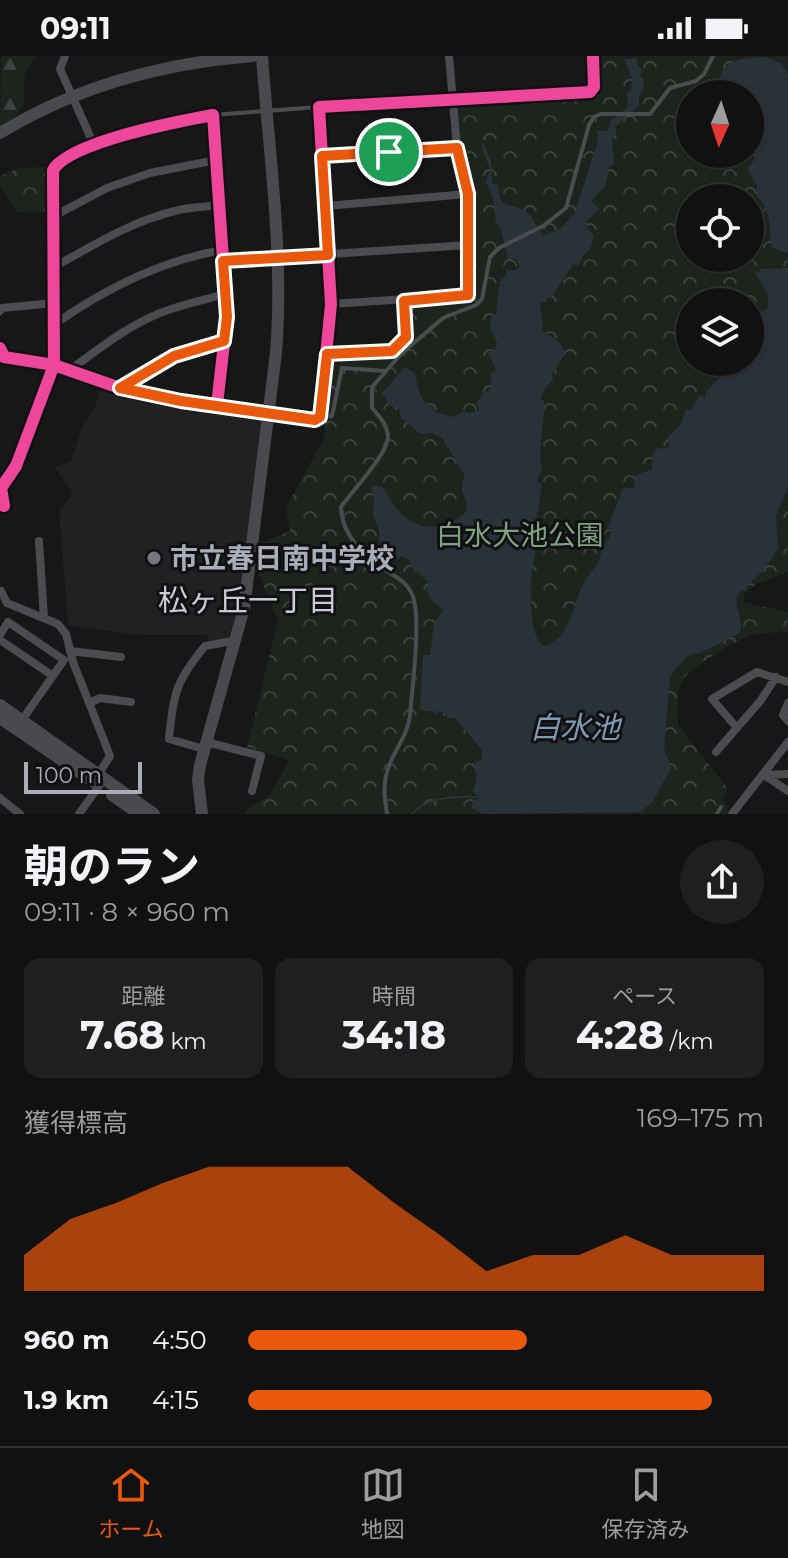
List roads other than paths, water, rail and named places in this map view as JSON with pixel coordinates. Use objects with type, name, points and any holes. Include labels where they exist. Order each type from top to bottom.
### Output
[{"type":"street","points":[[65,56],[60,69],[94,145]]},
{"type":"street","points":[[0,133],[71,97],[163,68],[253,56]]},
{"type":"street","points":[[202,814],[198,780],[205,745],[244,608],[279,319],[262,56]]},
{"type":"street","points":[[331,304],[468,295],[468,194],[457,148],[449,56]]},
{"type":"street","points":[[0,348],[4,357],[54,365],[120,388],[181,401],[315,420],[320,417],[331,304],[319,107],[590,92],[594,87],[593,56]]},
{"type":"street","points":[[4,506],[1,488],[16,466],[54,365],[53,170],[56,164],[94,145],[158,125],[213,115],[227,317],[217,405]]},
{"type":"street","points":[[322,156],[457,148]]},
{"type":"street","points":[[54,216],[107,188],[150,173],[216,160]]},
{"type":"street","points":[[325,206],[468,194]]},
{"type":"street","points":[[54,267],[103,240],[163,215],[219,205]]},
{"type":"street","points":[[223,261],[468,245]]},
{"type":"street","points":[[55,324],[89,300],[163,264],[222,250]]},
{"type":"street","points":[[70,370],[139,323],[169,309],[225,294]]},
{"type":"street","points":[[327,354],[392,351],[406,337],[404,301]]},
{"type":"street","points":[[0,311],[2,308],[54,303]]},
{"type":"street","points":[[120,388],[174,356],[224,341]]},
{"type":"street","points":[[39,541],[44,618]]},
{"type":"street","points":[[0,589],[7,603],[58,624],[66,634],[110,756],[101,780],[79,814]]},
{"type":"street","points":[[22,720],[53,676],[64,660],[8,622],[0,637],[53,676]]},
{"type":"street","points":[[233,641],[205,646],[187,667],[172,699],[169,739],[261,756],[252,791]]},
{"type":"street","points":[[70,651],[121,657]]},
{"type":"street","points":[[737,728],[712,699],[757,672],[788,682]]},
{"type":"street","points":[[716,752],[761,700],[776,677]]},
{"type":"street","points":[[89,703],[100,698],[119,704],[131,702]]},
{"type":"street","points":[[788,703],[783,715],[788,721]]},
{"type":"street","points":[[0,705],[101,780],[139,814]]},
{"type":"street","points":[[0,718],[154,814]]},
{"type":"street","points":[[732,814],[788,742]]},
{"type":"street","points":[[764,775],[788,774]]},
{"type":"street","points":[[764,775],[788,791]]},
{"type":"street","points":[[0,798],[20,814]]},
{"type":"lane","points":[[387,814],[384,790],[386,773],[408,730],[410,716],[415,602],[406,584],[365,557],[349,534],[342,516],[341,507],[387,446],[388,433],[372,408],[372,387],[431,326],[476,305],[482,299],[487,264],[499,248],[543,226],[566,208],[589,125],[594,117],[601,114],[644,116],[659,106],[670,88],[696,81],[704,74],[713,56]]},
{"type":"lane","points":[[213,115],[319,107]]},
{"type":"lane","points":[[320,417],[332,416],[342,368],[385,371]]},
{"type":"lane","points":[[717,814],[721,807]]},
{"type":"water","points":[[767,57],[782,64],[788,74],[788,253],[772,248],[768,214],[764,206],[764,184],[756,184],[748,168],[764,168],[764,80],[719,80],[726,67],[743,59]]},
{"type":"water","name":"白水池","points":[[637,58],[644,79],[643,91],[639,95],[639,105],[615,127],[617,133],[612,139],[614,164],[608,168],[604,187],[592,202],[600,209],[587,221],[587,227],[594,236],[590,249],[579,265],[573,264],[552,297],[541,301],[542,330],[559,342],[565,354],[551,375],[554,379],[544,389],[541,399],[545,403],[542,471],[538,476],[538,482],[542,484],[537,517],[541,522],[531,593],[536,636],[542,644],[550,645],[565,630],[583,584],[610,537],[608,527],[623,489],[634,487],[635,476],[652,469],[656,448],[669,447],[668,437],[680,425],[686,410],[691,410],[700,395],[705,398],[718,376],[764,376],[764,311],[768,299],[755,273],[764,272],[764,269],[788,268],[788,488],[776,515],[778,548],[764,570],[737,595],[740,633],[686,657],[670,676],[664,748],[671,768],[653,801],[641,812],[483,814],[472,808],[473,801],[480,798],[473,791],[475,762],[482,760],[482,750],[455,718],[448,718],[443,711],[436,715],[434,711],[420,709],[423,655],[430,655],[434,624],[443,610],[432,601],[426,589],[430,583],[411,567],[409,560],[401,556],[399,559],[387,558],[381,554],[383,550],[379,545],[371,489],[374,485],[384,488],[399,511],[415,524],[442,528],[466,511],[462,489],[465,476],[442,438],[433,433],[418,432],[402,419],[399,409],[387,404],[386,397],[381,394],[405,367],[415,373],[422,397],[435,412],[453,417],[464,411],[471,413],[479,410],[477,402],[484,392],[488,392],[491,373],[496,368],[488,354],[497,342],[490,329],[491,317],[496,315],[500,281],[507,270],[520,267],[516,259],[508,259],[501,228],[498,227],[500,223],[496,225],[493,197],[486,183],[490,169],[482,141],[491,161],[492,183],[498,185],[501,200],[528,213],[543,236],[561,228],[575,213],[598,140],[597,130],[608,131],[611,120],[628,107],[627,94],[631,91],[632,79],[624,59]]},
{"type":"waterway","points":[[412,814],[434,800],[479,797]]},
{"type":"place","name":"市立春日南中学校","points":[[154,558]]},
{"type":"district","name":"松ヶ丘一丁目","points":[[248,600]]},
{"type":"park label","name":"白水大池公園","points":[[520,535]]}]
